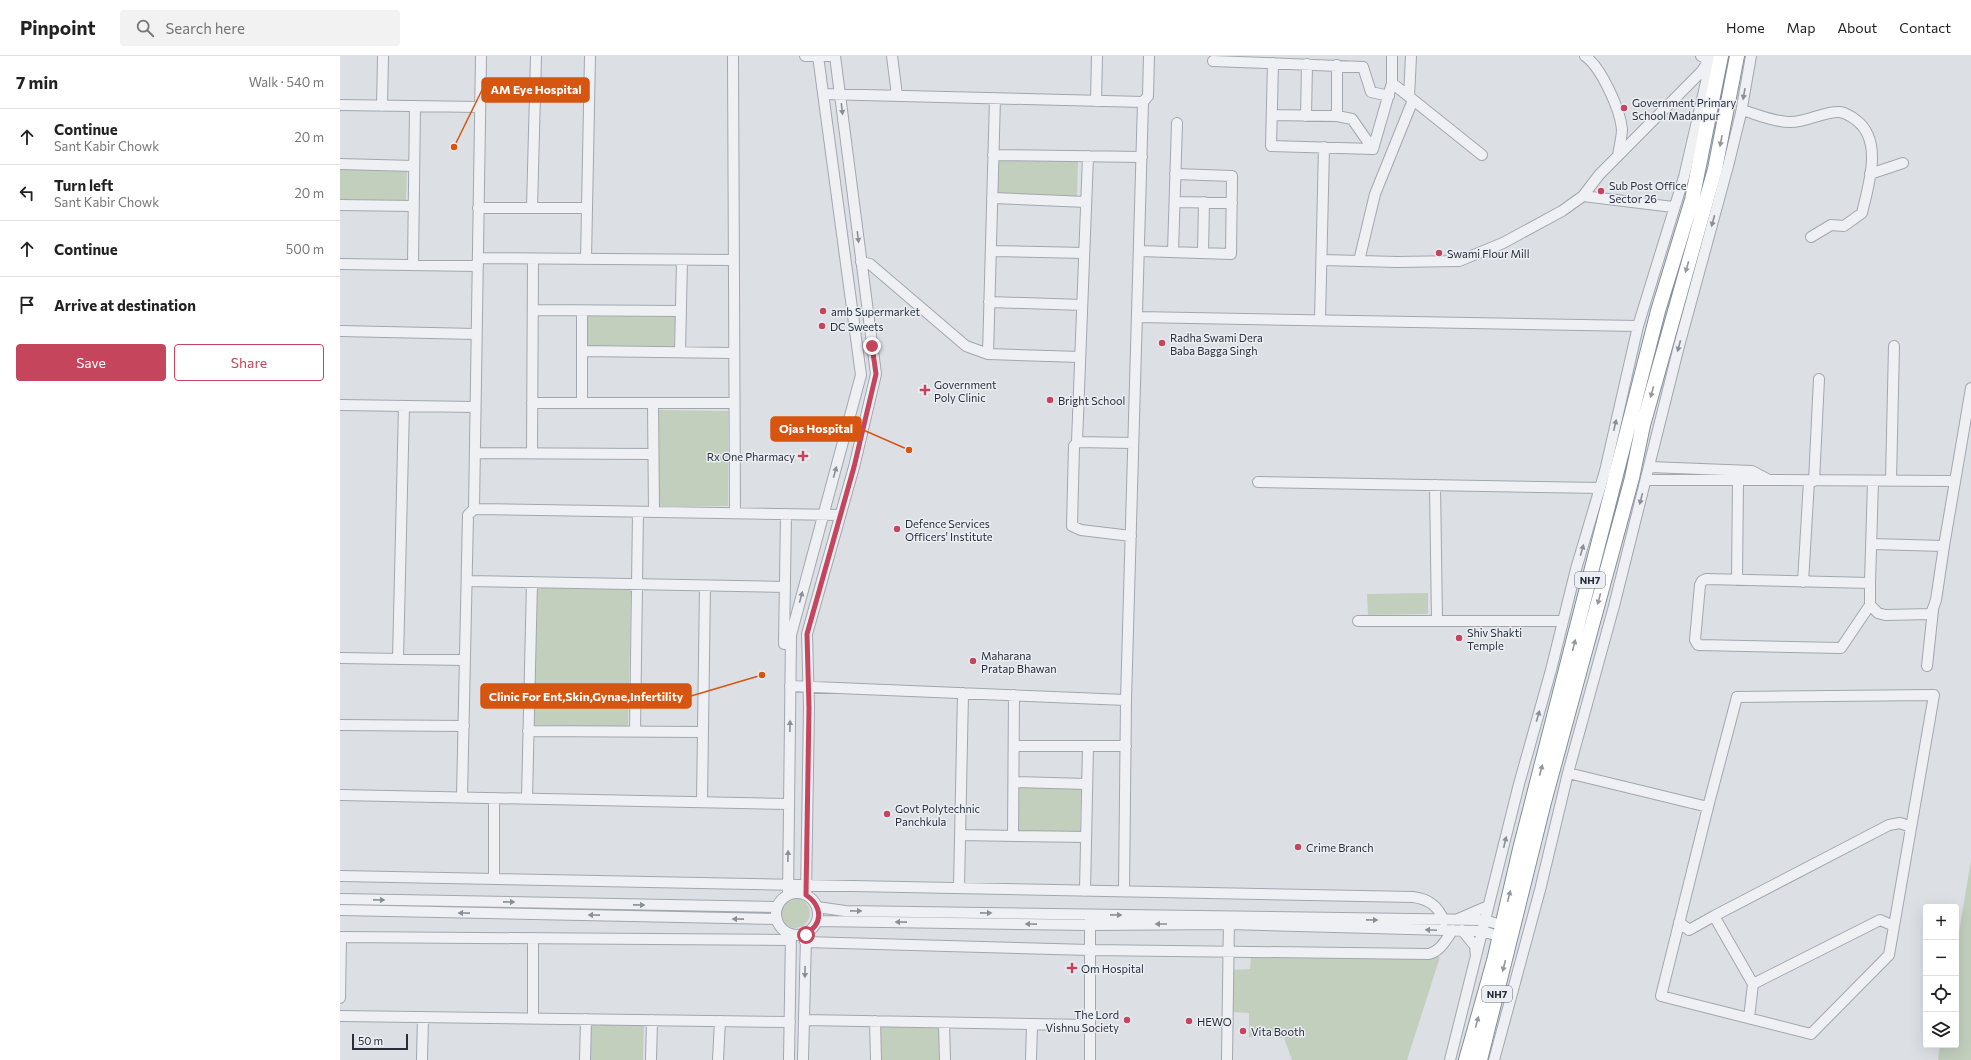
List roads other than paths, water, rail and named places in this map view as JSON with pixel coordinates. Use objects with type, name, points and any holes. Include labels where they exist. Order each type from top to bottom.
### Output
[{"type":"highway","name":"NH7","points":[[1466,1060],[1506,932],[1548,789],[1632,478],[1643,425],[1715,169],[1737,56]]},
{"type":"highway","name":"NH7","points":[[1480,1060],[1506,932],[1658,311],[1692,200],[1710,57]]},
{"type":"street","points":[[382,106],[383,56]]},
{"type":"street","points":[[462,797],[468,515],[474,509],[481,56]]},
{"type":"street","points":[[532,208],[536,56]]},
{"type":"street","points":[[586,259],[590,56]]},
{"type":"street","points":[[733,56],[735,513]]},
{"type":"street","points":[[804,1060],[806,938],[817,921],[818,907],[806,890],[809,686],[807,634],[840,515],[876,374],[834,56],[805,56]]},
{"type":"street","points":[[789,1060],[791,937],[780,926],[777,919],[778,907],[788,890],[791,635],[861,375],[818,56]]},
{"type":"street","points":[[892,56],[897,95]]},
{"type":"street","points":[[1096,101],[1097,56]]},
{"type":"street","points":[[1124,892],[1126,700],[1143,102],[1148,96],[1149,56]]},
{"type":"street","points":[[1373,149],[1392,83],[1392,56]]},
{"type":"street","points":[[1359,261],[1375,194],[1411,98],[1410,56]]},
{"type":"street","points":[[1585,56],[1594,62],[1612,94],[1622,129],[1618,156]]},
{"type":"street","points":[[1494,1060],[1540,890],[1568,773],[1614,606],[1742,110],[1751,56]]},
{"type":"street","points":[[1322,260],[1459,261],[1503,243],[1562,211],[1583,196],[1599,175],[1702,71],[1710,57]]},
{"type":"street","points":[[1450,1060],[1519,784],[1600,488],[1638,326],[1673,208],[1684,177],[1710,57]]},
{"type":"street","points":[[1213,61],[1363,67],[1371,92],[1389,96]]},
{"type":"street","points":[[1274,63],[1271,146],[1373,149]]},
{"type":"street","points":[[1306,116],[1307,64]]},
{"type":"street","points":[[1337,116],[1338,65]]},
{"type":"street","points":[[1392,83],[1482,155]]},
{"type":"street","points":[[823,94],[1143,102]]},
{"type":"street","points":[[988,354],[995,98]]},
{"type":"street","points":[[340,105],[480,107]]},
{"type":"street","points":[[413,265],[415,106]]},
{"type":"street","points":[[1742,110],[1791,122],[1835,112],[1848,115],[1864,126],[1867,132],[1872,162],[1862,213],[1844,226],[1831,225],[1811,237]]},
{"type":"street","points":[[1272,115],[1337,116],[1352,119],[1373,149]]},
{"type":"street","points":[[1174,252],[1177,123]]},
{"type":"street","points":[[1320,319],[1324,147]]},
{"type":"street","points":[[993,155],[1142,157]]},
{"type":"street","points":[[1088,156],[1077,442],[1074,446],[1072,526],[1081,530],[1131,536]]},
{"type":"street","points":[[1870,174],[1903,163]]},
{"type":"street","points":[[340,164],[414,166]]},
{"type":"street","points":[[1139,251],[1231,254],[1232,176],[1175,174]]},
{"type":"street","points":[[1583,196],[1673,208]]},
{"type":"street","points":[[992,198],[1086,202]]},
{"type":"street","points":[[1175,202],[1232,203]]},
{"type":"street","points":[[1203,253],[1204,202]]},
{"type":"street","points":[[340,206],[413,206]]},
{"type":"street","points":[[478,208],[587,208]]},
{"type":"street","points":[[990,251],[1084,252]]},
{"type":"street","points":[[340,264],[413,265],[533,259],[734,260]]},
{"type":"street","points":[[532,453],[533,259]]},
{"type":"street","points":[[680,352],[682,260]]},
{"type":"street","points":[[862,262],[870,264],[966,346],[988,354],[1080,357]]},
{"type":"street","points":[[989,302],[1082,305]]},
{"type":"street","points":[[533,310],[681,311]]},
{"type":"street","points":[[582,310],[582,403]]},
{"type":"street","points":[[1137,317],[1320,319],[1638,326]]},
{"type":"street","points":[[340,331],[476,334]]},
{"type":"street","points":[[1891,480],[1894,346]]},
{"type":"street","points":[[582,351],[734,353]]},
{"type":"street","points":[[1803,582],[1819,379]]},
{"type":"street","points":[[1927,666],[1933,610],[1971,388]]},
{"type":"street","points":[[532,403],[734,403]]},
{"type":"street","points":[[653,403],[654,512]]},
{"type":"street","points":[[340,405],[475,407]]},
{"type":"street","points":[[398,659],[404,406]]},
{"type":"street","points":[[1077,442],[1134,443]]},
{"type":"street","points":[[475,453],[654,454]]},
{"type":"street","points":[[1650,467],[1752,471],[1769,480]]},
{"type":"street","points":[[1646,480],[1955,481]]},
{"type":"street","points":[[1737,580],[1738,481]]},
{"type":"street","points":[[1870,583],[1706,579],[1702,581],[1696,634],[1697,644],[1841,648],[1870,605],[1873,481]]},
{"type":"street","points":[[1258,482],[1600,488]]},
{"type":"street","points":[[1435,485],[1437,621]]},
{"type":"street","points":[[474,509],[840,515]]},
{"type":"street","points":[[635,732],[638,512]]},
{"type":"street","points":[[786,514],[784,644],[791,661]]},
{"type":"street","points":[[1872,544],[1944,546]]},
{"type":"street","points":[[467,581],[785,587]]},
{"type":"street","points":[[527,798],[532,582]]},
{"type":"street","points":[[702,801],[705,586]]},
{"type":"street","points":[[1870,605],[1878,613],[1885,615],[1928,615],[1933,610]]},
{"type":"street","points":[[1358,621],[1563,621]]},
{"type":"street","points":[[340,658],[465,660]]},
{"type":"street","points":[[790,686],[1126,700]]},
{"type":"street","points":[[959,888],[963,693]]},
{"type":"street","points":[[1013,836],[1014,695]]},
{"type":"street","points":[[1934,695],[1911,827],[1889,954],[1811,1034],[1661,996],[1708,806],[1737,697],[1934,695]]},
{"type":"street","points":[[340,725],[464,726]]},
{"type":"street","points":[[528,731],[703,732]]},
{"type":"street","points":[[1014,746],[1126,746]]},
{"type":"street","points":[[1085,891],[1088,746]]},
{"type":"street","points":[[1568,773],[1708,806]]},
{"type":"street","points":[[1014,782],[1087,784]]},
{"type":"street","points":[[340,795],[702,801],[789,804]]},
{"type":"street","points":[[494,798],[494,878]]},
{"type":"street","points":[[1680,922],[1689,930],[1889,825],[1900,823],[1911,827]]},
{"type":"street","points":[[960,835],[1086,837]]},
{"type":"street","points":[[340,876],[494,878],[788,890],[794,893],[806,890],[959,888],[1413,897],[1425,899],[1435,905],[1453,926],[1475,946],[1476,958]]},
{"type":"street","points":[[340,899],[778,907]]},
{"type":"street","points":[[340,998],[340,936],[533,938],[791,937],[1090,950],[1429,954],[1440,948],[1453,926],[1488,906]]},
{"type":"street","points":[[818,907],[845,911],[1090,920]]},
{"type":"street","points":[[340,910],[777,919]]},
{"type":"street","points":[[1714,916],[1753,984],[1749,1018]]},
{"type":"street","points":[[1090,920],[1090,1060]]},
{"type":"street","points":[[817,921],[1229,920],[1453,926],[1482,931],[1506,932]]},
{"type":"street","points":[[1227,1060],[1229,920]]},
{"type":"street","points":[[1453,926],[1484,920],[1506,932]]},
{"type":"street","points":[[1753,984],[1880,920],[1894,926]]},
{"type":"street","points":[[533,938],[533,1018]]},
{"type":"street","points":[[340,1016],[790,1022]]},
{"type":"street","points":[[422,1060],[423,1017]]},
{"type":"street","points":[[585,1060],[586,1019]]},
{"type":"street","points":[[651,1060],[652,1020]]},
{"type":"street","points":[[804,1020],[1090,1026]]},
{"type":"street","points":[[718,1060],[720,1021]]},
{"type":"street","points":[[875,1022],[876,1060]]},
{"type":"street","points":[[944,1023],[945,1060]]},
{"type":"street","points":[[1031,1060],[1032,1024]]},
{"type":"place","name":"Government Primary School Madanpur","points":[[1624,108]]},
{"type":"place","name":"AM Eye Hospital","points":[[454,147]]},
{"type":"place","name":"Sub Post Office Sector 26","points":[[1601,191]]},
{"type":"place","name":"Swami Flour Mill","points":[[1439,253]]},
{"type":"place","name":"amb Supermarket","points":[[823,311]]},
{"type":"place","name":"DC Sweets","points":[[822,326]]},
{"type":"place","name":"Radha Swami Dera Baba Bagga Singh","points":[[1162,343]]},
{"type":"place","name":"Government Poly Clinic","points":[[925,390]]},
{"type":"place","name":"Bright School","points":[[1050,400]]},
{"type":"place","name":"Ojas Hospital","points":[[909,450]]},
{"type":"place","name":"Rx One Pharmacy","points":[[803,456]]},
{"type":"place","name":"Defence Services Officers' Institute","points":[[897,529]]},
{"type":"place","name":"Shiv Shakti Temple","points":[[1459,638]]},
{"type":"place","name":"Maharana Pratap Bhawan","points":[[973,661]]},
{"type":"place","name":"Clinic For Ent,Skin,Gynae,Infertility","points":[[762,675]]},
{"type":"place","name":"Govt Polytechnic Panchkula","points":[[887,814]]},
{"type":"place","name":"Crime Branch","points":[[1298,847]]},
{"type":"place","name":"Om Hospital","points":[[1072,968]]},
{"type":"place","name":"The Lord Vishnu Society","points":[[1127,1020]]},
{"type":"place","name":"HEWO","points":[[1189,1021]]},
{"type":"place","name":"Vita Booth","points":[[1243,1031]]}]
